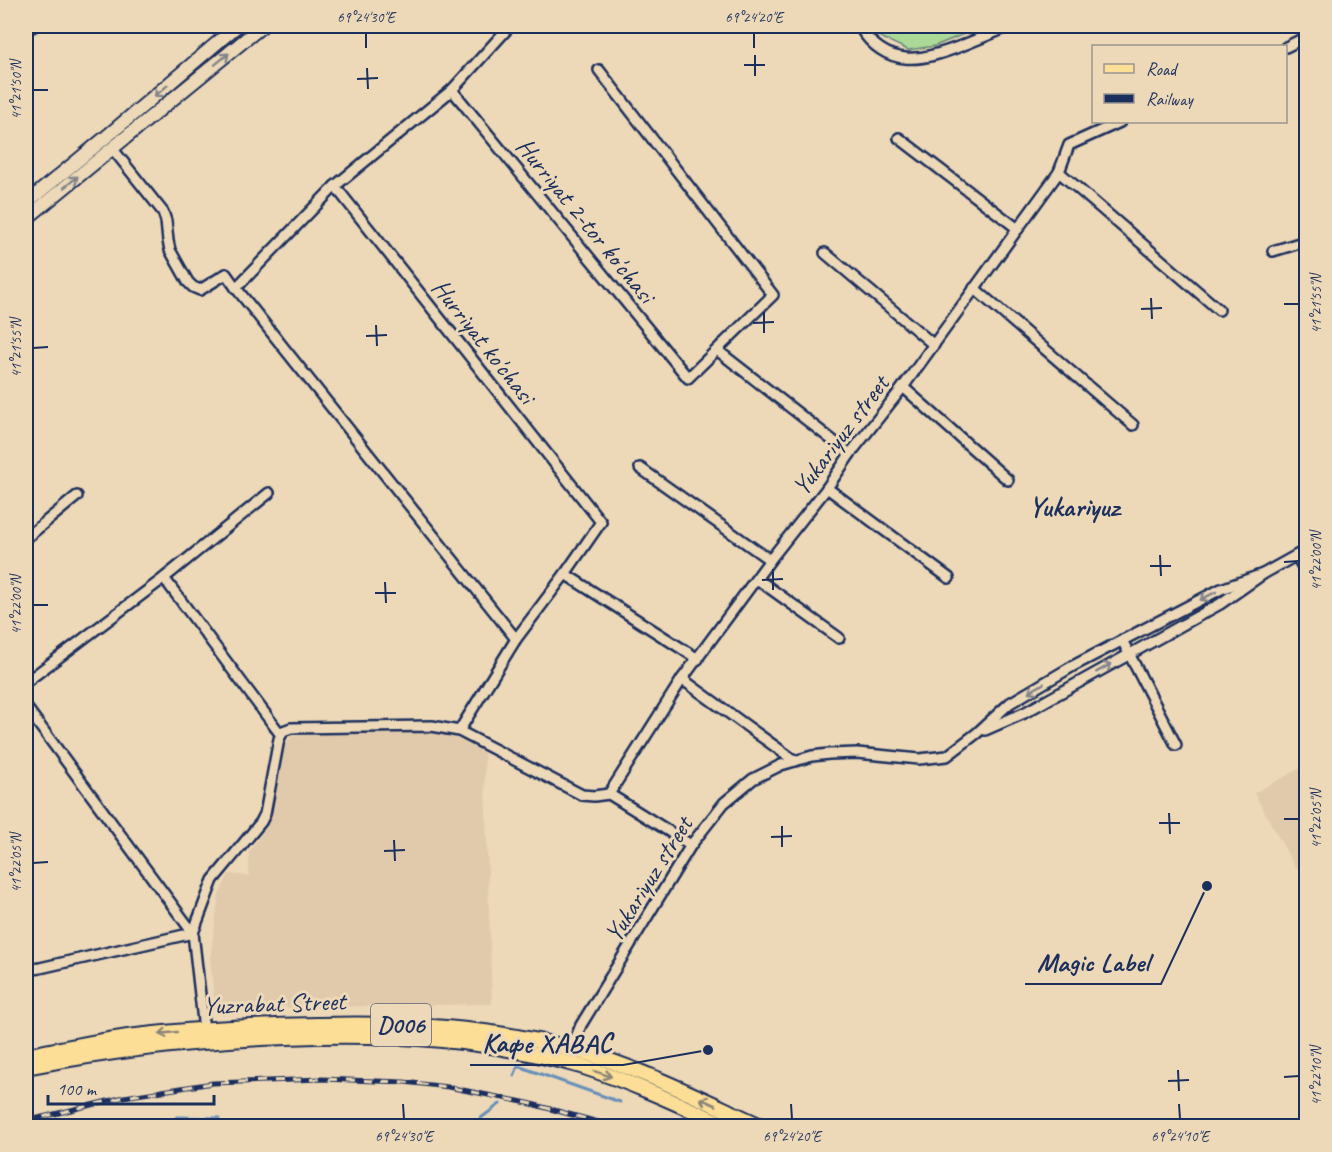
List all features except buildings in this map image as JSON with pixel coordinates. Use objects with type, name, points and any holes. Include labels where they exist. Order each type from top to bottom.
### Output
[{"type":"main road","name":"Yuzrabat Street","points":[[26,1067],[129,1037],[204,1029],[288,1025],[401,1025],[484,1032],[521,1038],[569,1056]]},
{"type":"main road","name":"Yuzrabat Street","points":[[26,1056],[207,1041],[358,1035],[460,1042],[618,1064],[650,1076],[733,1123],[761,1126]]},
{"type":"street","points":[[26,30],[34,26]]},
{"type":"street","points":[[26,219],[237,26]]},
{"type":"street","points":[[26,203],[109,143],[262,26]]},
{"type":"street","points":[[236,288],[335,186],[452,90],[510,26]]},
{"type":"street","points":[[859,26],[866,38],[878,48],[899,57],[914,59],[946,52],[1010,26]]},
{"type":"street","points":[[1287,46],[1306,37]]},
{"type":"street","points":[[599,70],[773,294],[717,350],[850,454]]},
{"type":"street","name":"Hurriyat 2-tor ko'chasi","points":[[452,90],[688,378],[717,350]]},
{"type":"street","name":"Yukariyuz street","points":[[609,794],[682,679],[934,345],[1059,172],[1071,144],[1118,123]]},
{"type":"street","points":[[899,138],[1018,229]]},
{"type":"street","points":[[109,143],[163,212],[170,250],[193,287],[200,290],[226,274],[516,639]]},
{"type":"street","points":[[1059,172],[1219,310]]},
{"type":"street","name":"Hurriyat ko'chasi","points":[[335,186],[601,522],[565,574]]},
{"type":"street","points":[[1273,250],[1306,241]]},
{"type":"street","points":[[825,253],[934,345]]},
{"type":"street","points":[[974,288],[1133,424]]},
{"type":"street","points":[[903,387],[1008,480]]},
{"type":"street","points":[[640,468],[770,560]]},
{"type":"street","points":[[826,488],[949,578]]},
{"type":"street","points":[[26,682],[164,578],[268,493]]},
{"type":"street","points":[[26,538],[77,496]]},
{"type":"street","name":"Yukariyuz street","points":[[977,733],[1024,713],[1220,604],[1263,574],[1306,550]]},
{"type":"street","points":[[1297,556],[1306,573]]},
{"type":"street","points":[[459,731],[516,639],[565,574],[698,659]]},
{"type":"street","name":"Yukariyuz street","points":[[569,1056],[581,1025],[691,845],[724,803],[753,779],[768,771],[812,756],[857,753],[919,759],[947,756],[1010,703],[1073,666],[1221,590],[1263,574]]},
{"type":"street","points":[[164,578],[281,735]]},
{"type":"street","points":[[756,579],[839,638]]},
{"type":"street","points":[[1122,640],[1176,746]]},
{"type":"street","points":[[682,679],[795,761]]},
{"type":"street","points":[[26,707],[193,933]]},
{"type":"street","points":[[204,1029],[193,933],[213,880],[261,822],[265,814],[279,739],[283,731],[291,728],[432,726],[459,731],[582,795],[609,794],[691,845]]},
{"type":"street","points":[[26,970],[193,933]]},
{"type":"shaded area","points":[[435,731],[484,748],[492,1004],[215,1009],[210,958],[219,895],[229,874],[249,876],[249,852],[266,827],[283,745],[292,736]]},
{"type":"shaded area","points":[[1306,765],[1306,864],[1296,869],[1254,793]]},
{"type":"green space","points":[[873,26],[983,26],[935,46],[908,50],[880,37]]},
{"type":"waterway","points":[[514,1076],[518,1066],[620,1102]]},
{"type":"waterway","points":[[470,1126],[500,1104]]},
{"type":"waterway","points":[[166,1126],[177,1117],[219,1118]]},
{"type":"railway","points":[[26,1121],[124,1097],[213,1083],[321,1079],[404,1082],[448,1087],[528,1103],[613,1126]]},
{"type":"place","name":"Magic Label","points":[[1207,886]]},
{"type":"place","name":"Кафе ХАВАС","points":[[708,1050]]},
{"type":"district","name":"Yukariyuz","points":[[1074,506]]}]
